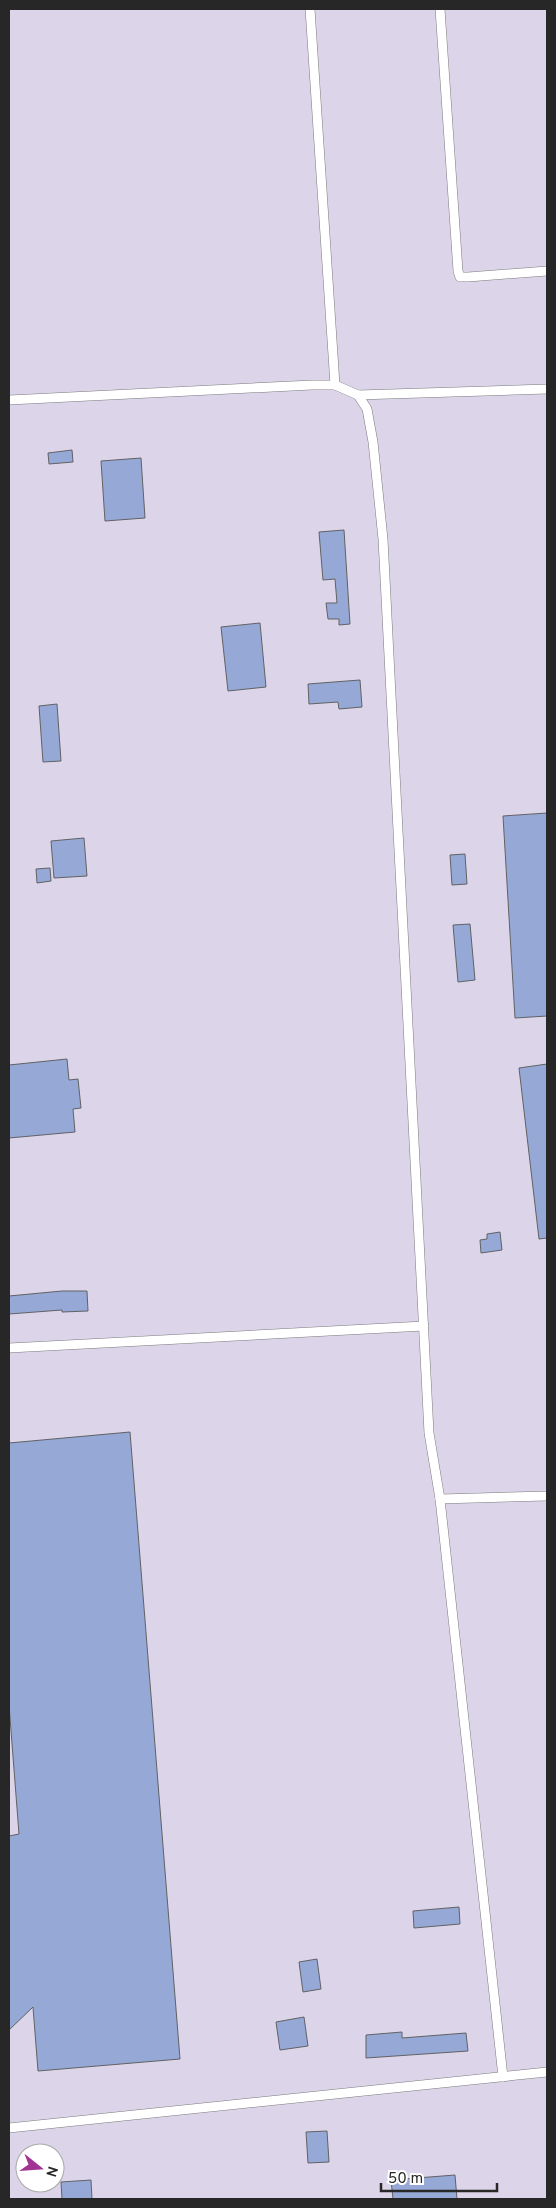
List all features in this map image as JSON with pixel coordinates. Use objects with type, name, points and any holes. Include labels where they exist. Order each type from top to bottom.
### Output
[{"type":"lane","points":[[310,9],[335,385]]},
{"type":"lane","points":[[440,9],[460,277],[547,272]]},
{"type":"lane","points":[[9,400],[335,385],[358,396],[547,389]]},
{"type":"lane","points":[[358,396],[367,409],[373,442],[383,539],[429,1433],[440,1499],[503,2076]]},
{"type":"lane","points":[[9,1348],[424,1326]]},
{"type":"lane","points":[[440,1499],[547,1496]]},
{"type":"lane","points":[[9,2128],[547,2072]]},
{"type":"shaded area","points":[[9,9],[547,9],[547,2199],[9,2199]]},
{"type":"building","points":[[72,450],[73,462],[49,464],[48,453]]},
{"type":"building","points":[[141,458],[145,518],[105,521],[101,461]]},
{"type":"building","points":[[344,530],[350,624],[339,625],[339,619],[328,619],[326,603],[337,603],[335,579],[323,580],[319,532]]},
{"type":"building","points":[[260,623],[266,687],[228,691],[221,627]]},
{"type":"building","points":[[360,680],[362,707],[339,709],[338,702],[309,704],[308,684]]},
{"type":"building","points":[[57,704],[61,761],[43,762],[39,706]]},
{"type":"building","points":[[547,813],[547,1016],[515,1018],[503,816]]},
{"type":"building","points":[[84,838],[87,876],[54,878],[51,841]]},
{"type":"building","points":[[465,854],[467,884],[452,885],[450,855]]},
{"type":"building","points":[[50,868],[51,881],[37,883],[36,869]]},
{"type":"building","points":[[470,924],[475,980],[458,982],[453,925]]},
{"type":"building","points":[[67,1059],[69,1080],[78,1079],[81,1108],[73,1109],[75,1132],[9,1138],[9,1065]]},
{"type":"building","points":[[547,1064],[547,1238],[539,1239],[519,1068]]},
{"type":"building","points":[[500,1232],[502,1250],[481,1253],[480,1240],[487,1239],[487,1234]]},
{"type":"building","points":[[62,1291],[87,1291],[88,1311],[62,1312],[62,1310],[9,1314],[9,1296]]},
{"type":"building","points":[[130,1432],[180,2059],[38,2071],[33,2007],[9,2030],[9,1836],[19,1834],[9,1705],[9,1443]]},
{"type":"building","points":[[459,1907],[460,1924],[414,1928],[413,1911]]},
{"type":"building","points":[[317,1959],[321,1989],[303,1992],[299,1962]]},
{"type":"building","points":[[304,2017],[308,2046],[280,2050],[276,2022]]},
{"type":"building","points":[[402,2032],[402,2038],[466,2033],[468,2051],[366,2058],[366,2035]]},
{"type":"building","points":[[327,2131],[329,2162],[308,2163],[306,2132]]},
{"type":"building","points":[[455,2175],[457,2199],[393,2199],[391,2180]]},
{"type":"building","points":[[91,2180],[92,2199],[62,2199],[62,2193],[65,2193],[65,2182]]}]
